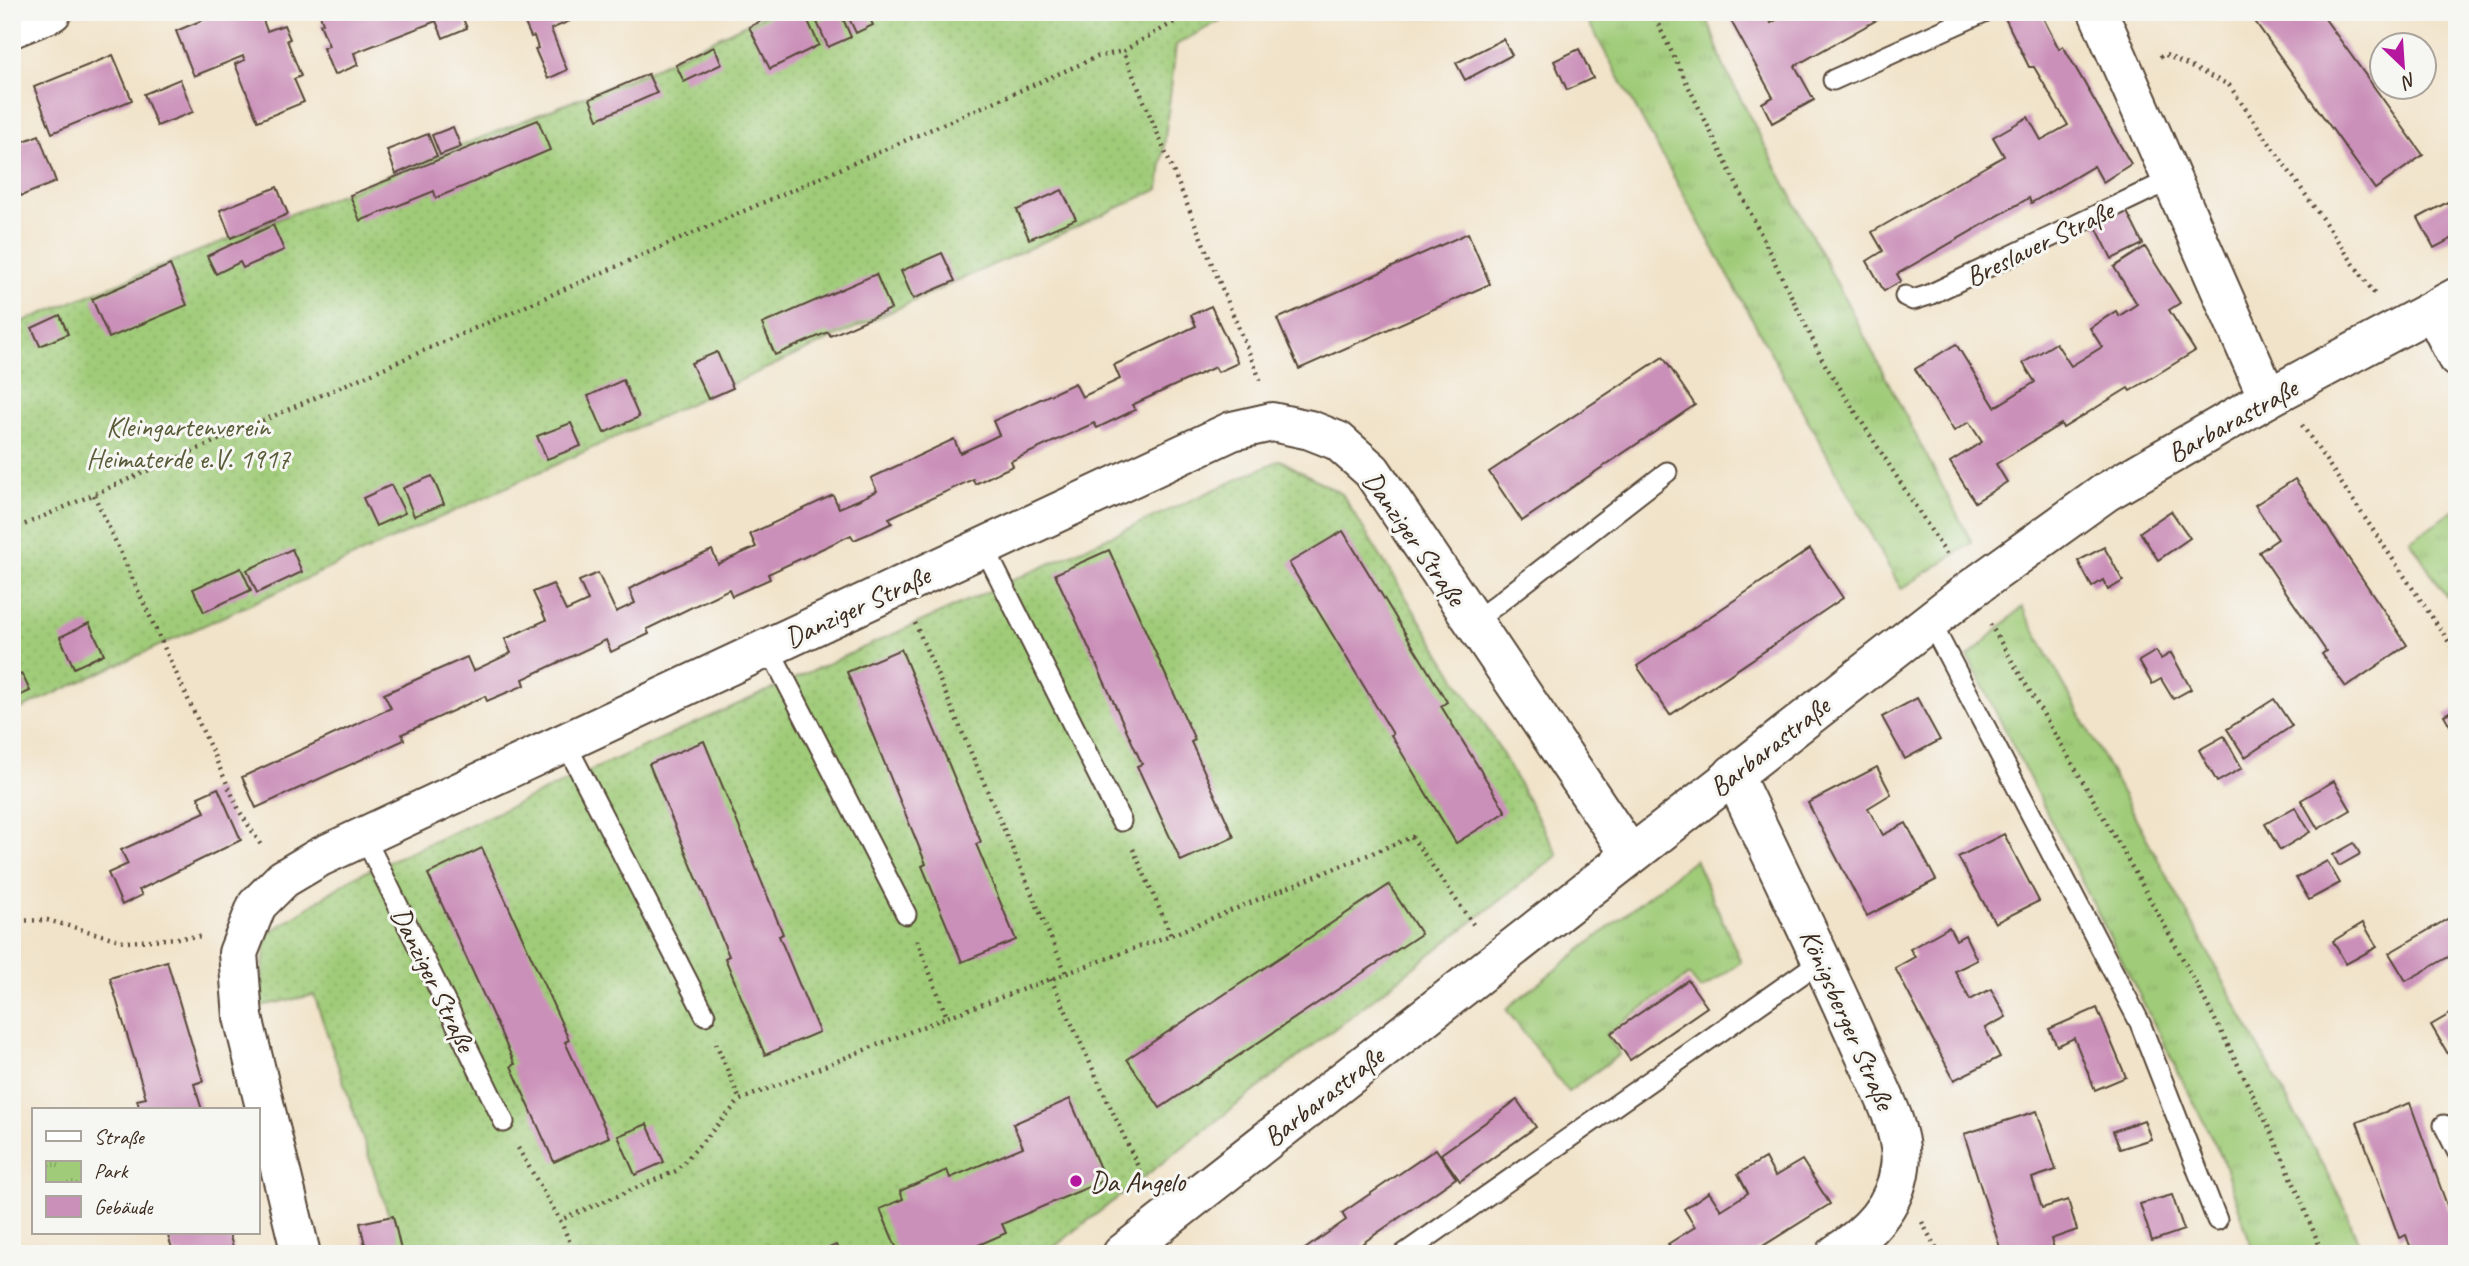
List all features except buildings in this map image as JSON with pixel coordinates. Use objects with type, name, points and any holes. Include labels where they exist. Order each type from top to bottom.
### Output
[{"type":"street","points":[[12,28],[52,12]]},
{"type":"street","points":[[2098,12],[2172,179],[2274,395]]},
{"type":"street","points":[[2445,304],[2457,358]]},
{"type":"street","name":"Barbarastraße","points":[[1122,1254],[1732,774],[1970,590],[2106,492],[2274,395],[2445,304]]},
{"type":"street","name":"Danziger Straße","points":[[301,1254],[243,1017],[238,953],[257,905],[283,879],[364,836],[1232,432],[1272,422],[1311,430],[1338,441],[1373,471],[1630,854]]},
{"type":"street","name":"Königsberger Straße","points":[[1732,774],[1822,960],[1899,1134],[1901,1167],[1894,1190],[1880,1219],[1836,1254]]},
{"type":"lane","points":[[1833,80],[1984,12]]},
{"type":"lane","name":"Breslauer Straße","points":[[1905,296],[1913,300],[1930,295],[2172,179]]},
{"type":"lane","points":[[1474,622],[1667,472]]},
{"type":"lane","points":[[984,547],[1121,821]]},
{"type":"lane","points":[[1930,621],[2140,1024],[2217,1220]]},
{"type":"lane","name":"Danziger Straße","points":[[769,648],[906,914]]},
{"type":"lane","points":[[565,742],[705,1015]]},
{"type":"lane","name":"Danziger Straße","points":[[364,836],[504,1122]]},
{"type":"lane","points":[[1404,1254],[1822,960]]},
{"type":"lane","points":[[2444,1125],[2457,1150]]},
{"type":"path","points":[[12,530],[1097,57],[1123,51],[1192,12]]},
{"type":"path","points":[[1652,12],[1824,363],[1970,590],[2093,798],[2204,1001],[2282,1156],[2323,1254]]},
{"type":"path","points":[[1123,51],[1262,384],[1272,422]]},
{"type":"path","points":[[2125,74],[2164,54],[2229,85],[2399,328]]},
{"type":"path","points":[[2274,395],[2457,654]]},
{"type":"path","points":[[94,495],[240,812]]},
{"type":"path","points":[[899,587],[1066,972]]},
{"type":"path","points":[[1121,821],[1171,935]]},
{"type":"path","points":[[560,1220],[677,1171],[740,1100],[947,1017],[1171,935],[1412,837],[1497,959]]},
{"type":"path","points":[[906,914],[947,1017]]},
{"type":"path","points":[[12,921],[47,920],[127,942],[246,933]]},
{"type":"path","points":[[1051,979],[1163,1221]]},
{"type":"path","points":[[705,1015],[740,1100]]},
{"type":"path","points":[[504,1122],[560,1220],[575,1254]]},
{"type":"green space","name":"Kleingartenverein Heimaterde e.V. 1917","points":[[771,12],[1235,12],[1176,45],[1159,189],[12,713],[12,326],[650,70]]},
{"type":"green space","points":[[1583,12],[1705,12],[1724,67],[1972,543],[1901,589]]},
{"type":"green space","points":[[1280,460],[1342,494],[1499,748],[1558,855],[1045,1254],[402,1254],[314,995],[260,1006],[266,935],[354,877]]},
{"type":"green space","points":[[2457,509],[2457,613],[2410,540]]},
{"type":"green space","points":[[2022,607],[2343,1203],[2363,1254],[2254,1254],[2222,1158],[1968,657]]},
{"type":"green space","points":[[1695,859],[1741,962],[1701,990],[1689,975],[1606,1034],[1620,1054],[1568,1092],[1506,1009]]},
{"type":"place","name":"Da Angelo","points":[[1076,1181]]}]
